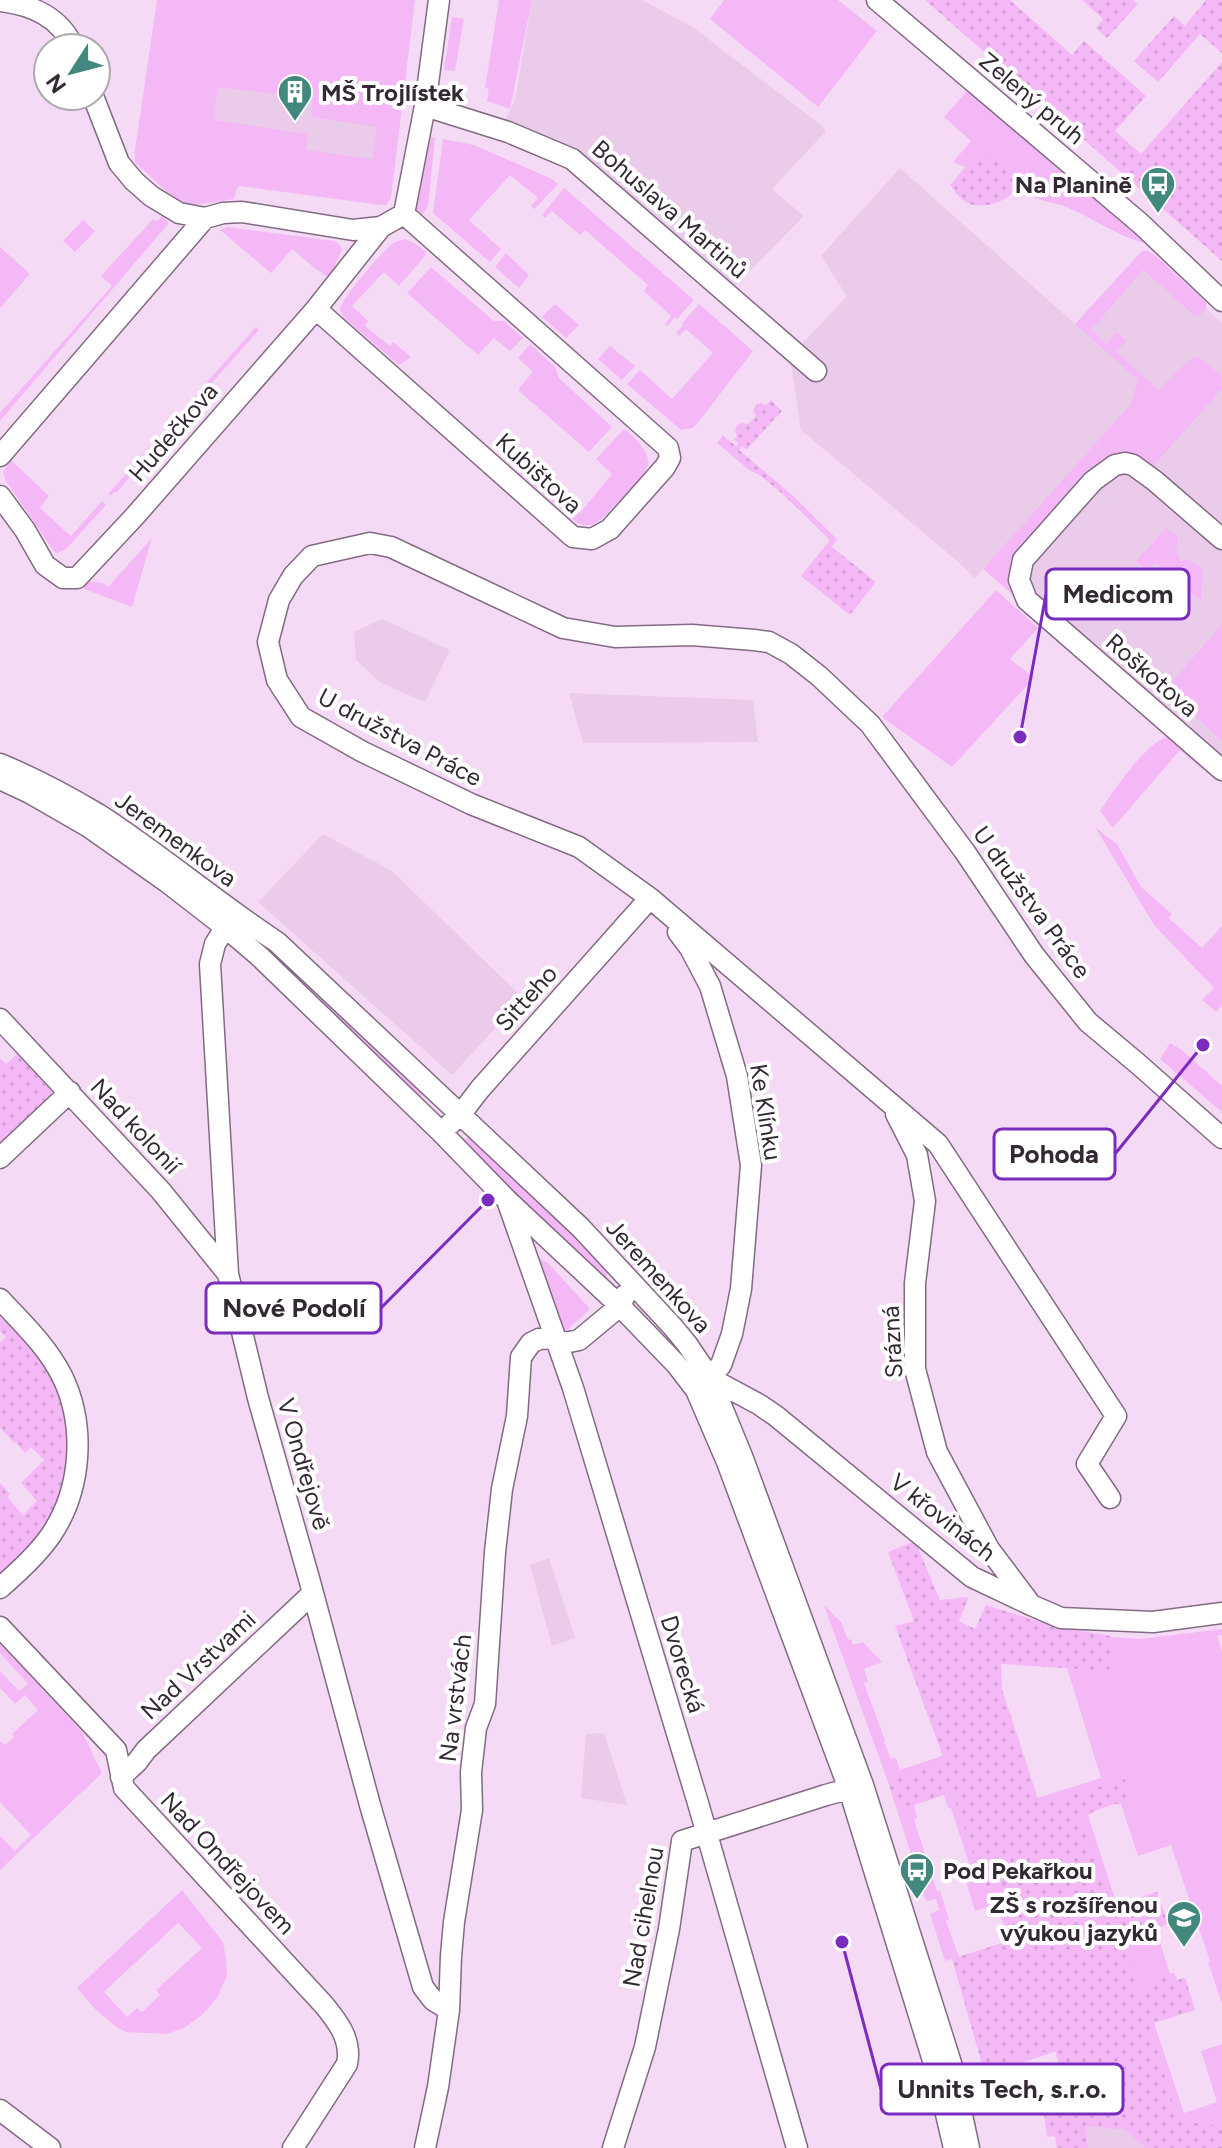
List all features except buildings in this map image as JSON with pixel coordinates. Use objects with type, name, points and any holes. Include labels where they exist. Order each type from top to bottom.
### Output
[{"type":"street","points":[[404,214],[425,106],[439,0]]},
{"type":"street","name":"Zelený pruh","points":[[877,0],[1141,224],[1222,301]]},
{"type":"street","points":[[0,1],[45,14],[67,32]]},
{"type":"street","name":"Bohuslava Martinů","points":[[425,106],[508,132],[572,159],[816,371]]},
{"type":"street","points":[[0,456],[205,218],[179,213],[134,181],[119,163],[99,112]]},
{"type":"street","name":"Hudečkova","points":[[205,218],[242,212],[353,230],[381,227]]},
{"type":"street","name":"Hudečkova","points":[[0,496],[45,565],[63,578],[77,578],[316,309],[381,227],[404,214]]},
{"type":"street","name":"Kubištova","points":[[316,309],[573,537],[592,539],[610,529],[665,467],[670,458],[668,448],[404,214]]},
{"type":"street","name":"Roškotova","points":[[1222,539],[1133,465],[1115,465],[1093,481],[1023,560],[1019,580],[1032,605],[1222,770]]},
{"type":"street","name":"U družstva Práce","points":[[1110,1498],[1087,1464],[1116,1416],[938,1144],[650,898],[579,847],[471,804],[363,752],[301,717],[277,680],[268,642],[279,600],[293,576],[312,556],[370,543],[391,547],[563,628],[615,637],[692,635],[754,640],[769,642],[791,654],[870,724],[965,852],[1034,955],[1088,1022],[1222,1138]]},
{"type":"street","name":"Jeremenkova","points":[[0,764],[38,780],[98,815],[230,920],[259,956],[507,1200],[620,1306],[676,1364],[703,1384]]},
{"type":"street","name":"Jeremenkova","points":[[0,779],[89,827],[230,920],[277,942],[581,1228],[687,1344],[703,1384],[742,1456],[856,1787],[969,2148]]},
{"type":"street","name":"Sitteho","points":[[441,1132],[460,1115],[650,898]]},
{"type":"street","name":"Ke Klínku","points":[[650,898],[690,948],[710,986],[737,1076],[751,1165],[738,1304],[727,1352],[721,1365],[703,1384]]},
{"type":"street","name":"V Ondřejově","points":[[230,920],[213,948],[210,964],[228,1274],[258,1398],[423,1987],[433,2000],[449,2010]]},
{"type":"street","name":"Nad kolonií","points":[[0,1019],[161,1191],[228,1274]]},
{"type":"street","points":[[0,1158],[70,1092]]},
{"type":"street","name":"Srázná","points":[[890,1103],[917,1155],[925,1201],[915,1283],[915,1369],[937,1452],[989,1549],[1031,1605]]},
{"type":"street","name":"Dvorecká","points":[[507,1200],[573,1388],[707,1833],[797,2148]]},
{"type":"street","points":[[620,1306],[625,1291],[624,1275]]},
{"type":"street","points":[[0,1299],[41,1343],[62,1376],[74,1410],[79,1454],[67,1504],[51,1534],[0,1588]]},
{"type":"street","name":"Na vrstvách","points":[[425,2148],[437,2096],[449,2010],[454,1922],[472,1810],[471,1772],[476,1728],[485,1704],[500,1504],[517,1416],[521,1357],[531,1343],[539,1339],[554,1338],[564,1343],[579,1340],[620,1306]]},
{"type":"street","name":"V křovinách","points":[[703,1384],[760,1405],[972,1577],[1031,1605],[1061,1618],[1153,1622],[1222,1613]]},
{"type":"street","name":"Nad Vrstvami","points":[[121,1777],[313,1593]]},
{"type":"street","name":"Nad Ondřejovem","points":[[0,1627],[116,1750],[124,1788],[324,2005],[341,2028],[348,2049],[347,2064],[293,2148]]},
{"type":"street","name":"Nad cihelnou","points":[[613,2148],[645,2047],[669,1929],[682,1841],[856,1787]]},
{"type":"street","name":"Jeremenkova","points":[[943,2065],[954,2148]]},
{"type":"street","points":[[0,2110],[50,2148]]},
{"type":"shaded area","name":"MŠ Trojlístek","points":[[157,0],[415,0],[391,198],[386,205],[240,186],[234,199],[188,206],[178,202],[135,162]],"holes":[[[218,87],[313,99],[311,117],[377,127],[373,159],[306,150],[308,134],[214,120]]]},
{"type":"shaded area","points":[[499,0],[532,0],[510,109],[487,101],[489,89],[485,88]]},
{"type":"shaded area","points":[[532,0],[642,0],[691,26],[826,131],[772,189],[804,216],[735,286],[584,161],[505,121],[515,100]]},
{"type":"shaded area","points":[[724,0],[838,0],[877,31],[818,107],[710,19]]},
{"type":"shaded area","points":[[925,0],[1010,0],[1072,55],[1084,41],[1146,96],[1115,131],[1141,154],[1222,62],[1222,261]]},
{"type":"shaded area","points":[[1082,0],[1133,0],[1138,4],[1107,38],[1096,28],[1103,19]]},
{"type":"shaded area","points":[[1206,0],[1222,0],[1222,53],[1200,34],[1158,82],[1134,61],[1174,16],[1185,26]]},
{"type":"shaded area","name":"MŠ Trojlístek","points":[[155,15],[408,51],[387,187],[135,151]]},
{"type":"shaded area","points":[[452,17],[464,19],[455,71],[444,70]]},
{"type":"shaded area","points":[[969,89],[1149,244],[1127,237],[1066,207],[1029,194],[1027,197],[1019,194],[1014,188],[953,162],[971,141],[944,117]]},
{"type":"shaded area","points":[[426,135],[435,138],[428,206],[421,217],[415,204]]},
{"type":"shaded area","points":[[443,139],[474,145],[558,184],[535,209],[531,206],[538,198],[510,175],[469,220],[501,249],[490,262],[433,213]]},
{"type":"shaded area","points":[[998,156],[1013,168],[1017,178],[1011,194],[985,205],[964,201],[950,185],[971,160]]},
{"type":"shaded area","points":[[900,168],[1075,324],[1142,251],[1222,323],[1222,761],[1050,612],[995,556],[975,578],[801,430],[790,357],[847,296],[821,256]]},
{"type":"shaded area","points":[[564,188],[694,300],[677,319],[675,317],[668,326],[665,324],[671,316],[644,291],[648,285],[585,230],[580,235],[552,211],[545,218],[542,215]]},
{"type":"shaded area","points":[[162,216],[169,223],[0,421],[0,413],[112,286],[101,276],[153,219],[157,221]]},
{"type":"shaded area","points":[[83,220],[95,231],[75,252],[63,241]]},
{"type":"shaded area","points":[[227,227],[334,241],[342,250],[335,265],[339,269],[335,277],[326,276],[292,249],[271,273],[220,230]]},
{"type":"shaded area","points":[[405,239],[426,252],[425,256],[399,286],[384,272],[352,306],[368,321],[365,326],[390,346],[393,342],[411,357],[399,365],[344,318],[340,309],[355,285],[380,256],[393,243]]},
{"type":"shaded area","points":[[0,247],[30,274],[0,308]]},
{"type":"shaded area","points":[[1142,251],[1157,257],[1206,302],[1206,309],[1195,316],[1143,270],[1091,330],[1107,344],[1117,332],[1126,341],[1116,352],[1159,390],[1187,361],[1198,357],[1220,374],[1222,389],[1153,466],[1119,458],[1097,465],[1017,556],[1025,605],[983,569],[1131,404],[1138,380],[1075,324]]},
{"type":"shaded area","points":[[506,253],[529,275],[519,288],[495,267]]},
{"type":"shaded area","points":[[431,267],[494,321],[504,321],[523,338],[510,351],[494,338],[478,355],[407,293]]},
{"type":"shaded area","points":[[555,304],[579,325],[566,338],[542,317]]},
{"type":"shaded area","points":[[699,304],[753,351],[697,424],[681,430],[627,384],[640,370],[672,399],[713,353],[686,329],[679,336],[676,333]]},
{"type":"shaded area","points":[[256,327],[259,330],[194,403],[191,400]]},
{"type":"shaded area","points":[[530,344],[555,367],[559,378],[612,427],[589,452],[519,391],[533,372],[518,358]]},
{"type":"shaded area","points":[[610,346],[635,366],[622,380],[598,359]]},
{"type":"shaded area","points":[[771,400],[782,411],[746,450],[742,446],[739,450],[790,493],[837,539],[832,547],[876,582],[850,615],[801,576],[830,540],[786,497],[717,443],[723,436],[736,446],[737,425],[748,424],[756,416],[753,410],[756,405],[766,405]]},
{"type":"shaded area","points":[[185,407],[188,410],[116,493],[108,494]]},
{"type":"shaded area","points":[[623,430],[640,444],[649,462],[644,475],[605,516],[592,525],[576,522],[518,472],[519,465],[513,462],[520,454],[558,488],[554,493],[580,513],[612,474],[596,459]]},
{"type":"shaded area","points":[[11,460],[49,496],[40,508],[71,536],[102,501],[106,505],[66,549],[57,553],[6,481],[3,472]]},
{"type":"shaded area","points":[[1166,528],[1178,537],[1176,552],[1182,561],[1187,559],[1203,569],[1201,601],[1155,563],[1147,571],[1136,561]]},
{"type":"shaded area","points":[[152,538],[132,607],[82,588],[88,581],[108,587]]},
{"type":"shaded area","points":[[996,590],[1038,628],[1010,659],[1034,678],[952,767],[882,717]]},
{"type":"shaded area","points":[[382,619],[450,650],[425,702],[381,683],[356,660],[354,632]]},
{"type":"shaded area","points":[[1222,624],[1222,741],[1166,689]]},
{"type":"shaded area","points":[[569,693],[753,700],[758,742],[583,743]]},
{"type":"shaded area","points":[[1173,735],[1206,763],[1202,769],[1180,750],[1113,828],[1100,811],[1142,755],[1153,745]]},
{"type":"shaded area","points":[[1095,827],[1117,844],[1141,887],[1172,914],[1169,918],[1202,948],[1222,926],[1222,1005],[1216,1012],[1202,1000],[1214,988],[1154,925]]},
{"type":"shaded area","points":[[323,834],[392,871],[523,998],[452,1075],[258,902]]},
{"type":"shaded area","points":[[266,944],[424,1093],[416,1098],[264,949]]},
{"type":"shaded area","points":[[1170,1043],[1222,1086],[1222,1112],[1160,1059]]},
{"type":"shaded area","points":[[17,1054],[51,1090],[51,1096],[0,1144],[0,1058],[6,1064]]},
{"type":"shaded area","points":[[470,1136],[609,1269],[606,1276],[610,1282],[606,1283],[533,1217],[463,1141]]},
{"type":"shaded area","points":[[624,1241],[704,1322],[697,1330],[629,1263],[621,1247]]},
{"type":"shaded area","points":[[537,1257],[548,1263],[590,1309],[565,1332],[563,1332]]},
{"type":"shaded area","points":[[0,1312],[50,1371],[64,1415],[66,1453],[65,1472],[55,1508],[30,1544],[0,1574],[0,1483],[10,1494],[7,1497],[23,1515],[37,1501],[21,1483],[44,1460],[31,1447],[25,1453],[0,1428],[0,1343],[6,1337],[0,1331]]},
{"type":"shaded area","points":[[915,1541],[940,1600],[969,1597],[959,1621],[975,1629],[986,1605],[1054,1626],[1111,1636],[1109,1671],[1001,1664],[1002,1689],[1040,1805],[1125,1779],[1131,1798],[1081,1816],[1112,1907],[1157,1892],[1168,1924],[1159,1927],[1162,1934],[1137,1942],[1121,1933],[1141,1997],[1146,1993],[1144,1983],[1174,1973],[1177,1980],[1185,1978],[1195,2010],[1149,2023],[1178,2121],[1222,2126],[1222,2148],[1145,2148],[1125,2130],[1086,2126],[1088,2148],[1057,2148],[1055,2136],[1047,2137],[1044,2114],[1068,2103],[1055,2049],[983,2068],[952,1959],[1018,1938],[1001,1889],[987,1893],[952,1792],[897,1809],[888,1782],[945,1762],[895,1626],[914,1621],[888,1552]]},
{"type":"shaded area","points":[[549,1558],[575,1638],[552,1646],[530,1565]]},
{"type":"shaded area","points":[[824,1605],[841,1622],[853,1645],[863,1642],[882,1662],[864,1669],[868,1681],[864,1683],[891,1759],[896,1758],[900,1770],[945,1755],[974,1750],[1057,2051],[989,2075],[956,1969],[952,1959],[945,1961],[930,1914],[939,1910],[936,1899],[926,1901],[888,1782]],"holes":[[[944,1795],[948,1808],[951,1808],[974,1879],[966,1882],[975,1911],[996,1904],[1008,1938],[1008,1941],[959,1957],[946,1921],[949,1919],[940,1891],[937,1891],[914,1820],[917,1818],[914,1805]]]},
{"type":"shaded area","points":[[1222,1629],[1222,1635],[1217,1636],[1222,1652],[1222,2004],[1171,1845],[1138,1856],[1121,1804],[1115,1803],[1088,1815],[1117,1905],[1157,1892],[1168,1924],[1159,1927],[1162,1934],[1158,1936],[1170,1974],[1174,1973],[1177,1980],[1185,1978],[1195,2010],[1154,2023],[1184,2113],[1217,2102],[1201,2051],[1222,2044],[1222,2148],[1117,2085],[1012,1719],[1037,1798],[1101,1778],[1067,1668],[1076,1669],[1097,1636],[1141,1639]]},
{"type":"shaded area","points":[[0,1644],[82,1732],[102,1773],[0,1870],[0,1836],[15,1851],[31,1835],[0,1802],[0,1741],[5,1745],[14,1737],[12,1734],[38,1710],[25,1695],[15,1704],[0,1688],[0,1671],[19,1691],[28,1684],[0,1653]]},
{"type":"shaded area","points":[[604,1733],[627,1805],[581,1798],[586,1734]]},
{"type":"shaded area","points":[[182,1890],[223,1942],[227,1976],[217,1998],[202,2015],[184,2028],[167,2034],[126,2032],[95,2009],[77,1988]],"holes":[[[178,1923],[202,1948],[156,1990],[160,1995],[142,2012],[137,2008],[127,2017],[104,1992]]]},
{"type":"shaded area","points":[[1086,2126],[1125,2130],[1145,2148],[1088,2148]]},
{"type":"place","name":"MŠ Trojlístek","points":[[295,123]]},
{"type":"place","name":"Na Planině","points":[[1158,215]]},
{"type":"place","name":"Medicom","points":[[1020,737]]},
{"type":"place","name":"Pohoda","points":[[1203,1045]]},
{"type":"place","name":"Nové Podolí","points":[[488,1200]]},
{"type":"place","name":"Pod Pekařkou","points":[[917,1901]]},
{"type":"place","name":"Unnits Tech, s.r.o.","points":[[842,1942]]},
{"type":"place","name":"ZŠ s rozšířenou výukou jazyků","points":[[1184,1949]]}]
